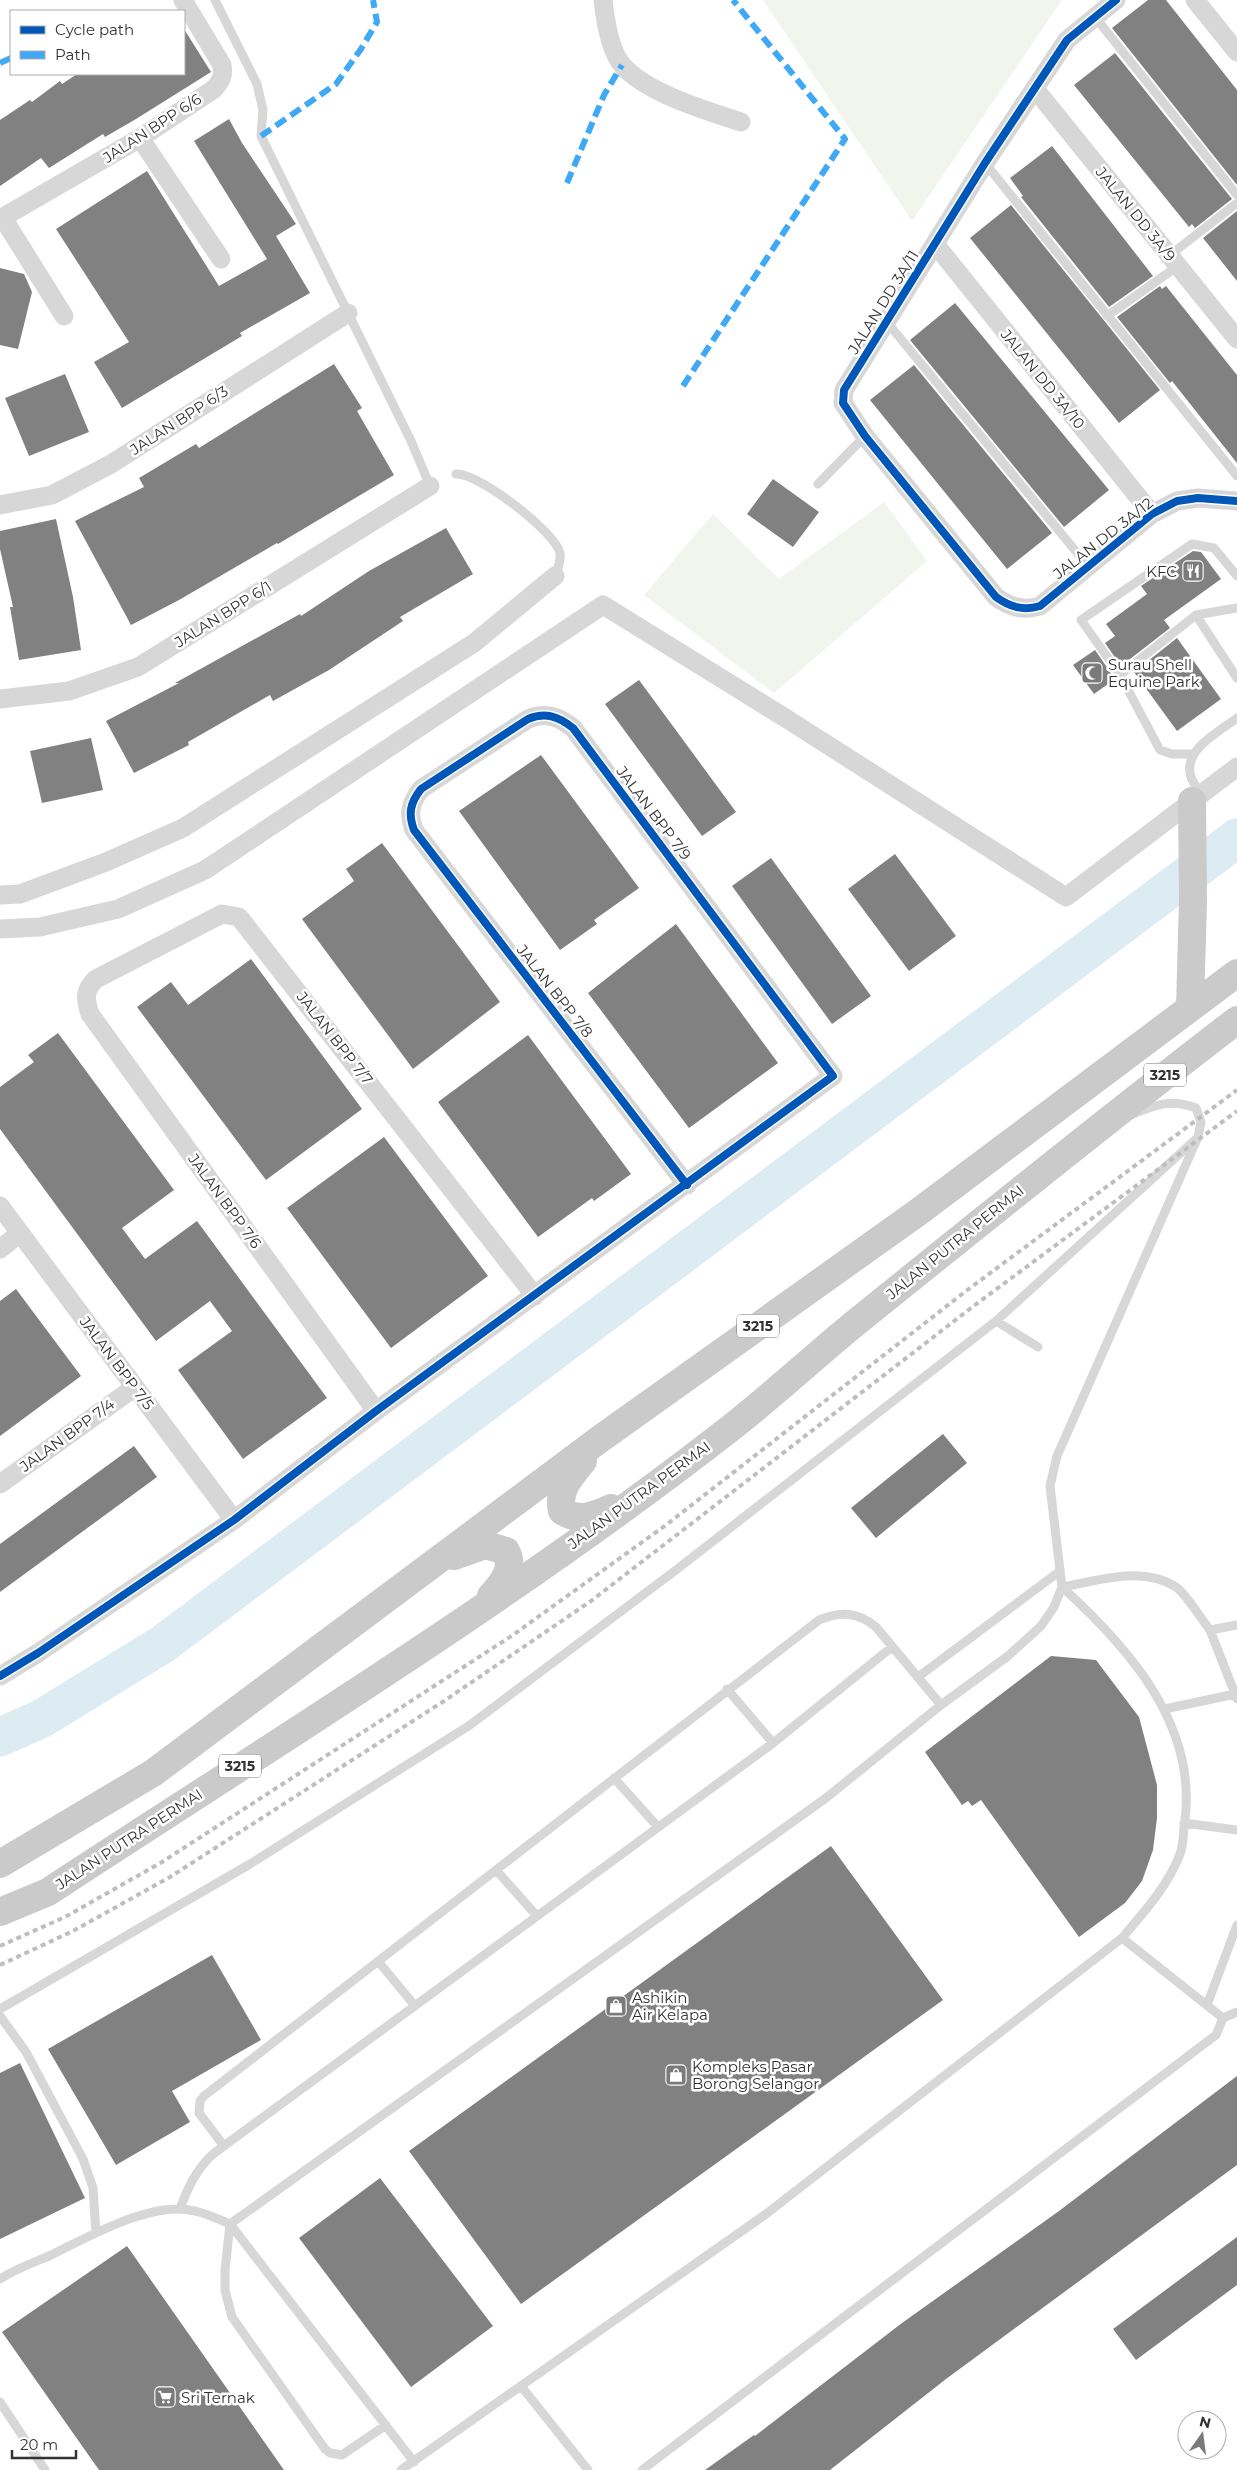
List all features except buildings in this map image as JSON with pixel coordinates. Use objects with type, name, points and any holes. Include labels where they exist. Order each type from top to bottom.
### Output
[{"type":"main road","points":[[1190,1008],[1193,830],[1197,798]]},
{"type":"main road","name":"3215","points":[[0,1864],[153,1773],[600,1439],[916,1213],[1237,973]]},
{"type":"main road","name":"JALAN PUTRA PERMAI","points":[[0,1912],[48,1892],[477,1612],[650,1488],[725,1433],[792,1375],[1094,1130],[1237,1020]]},
{"type":"main road","points":[[600,1439],[566,1483],[560,1496],[562,1511],[577,1517],[595,1516],[650,1488]]},
{"type":"main road","points":[[423,1570],[465,1551],[485,1545],[506,1551],[510,1558],[509,1568],[499,1587],[477,1612]]},
{"type":"street","name":"JALAN BPP 6/6","points":[[2,218],[140,138],[214,89],[221,81],[224,73],[216,54],[183,0]]},
{"type":"street","points":[[603,0],[609,33],[622,66],[639,79],[664,92],[705,110],[741,122]]},
{"type":"street","name":"JALAN DD 3A/11","points":[[1019,608],[996,597],[865,436],[844,408],[844,390],[985,163],[1067,40],[1116,0]]},
{"type":"street","points":[[1195,0],[1237,52]]},
{"type":"street","name":"JALAN DD 3A/9","points":[[1035,88],[1237,339]]},
{"type":"street","points":[[140,138],[221,259]]},
{"type":"street","points":[[2,218],[64,316]]},
{"type":"street","name":"JALAN DD 3A/10","points":[[935,244],[1152,514]]},
{"type":"street","name":"JALAN BPP 6/3","points":[[0,505],[52,495],[111,464],[348,312]]},
{"type":"street","name":"JALAN BPP 6/1","points":[[0,699],[69,691],[138,667],[430,486]]},
{"type":"street","name":"JALAN DD 3A/12","points":[[1019,608],[1030,609],[1040,606],[1152,514],[1177,500],[1198,498],[1236,504]]},
{"type":"street","points":[[0,895],[20,894],[106,862],[183,828],[474,643],[555,576]]},
{"type":"street","points":[[0,929],[40,927],[118,909],[205,870],[603,606],[787,719],[1066,897],[1237,767]]},
{"type":"street","name":"JALAN BPP 7/9","points":[[410,809],[413,798],[420,790],[528,719],[538,715],[553,716],[564,720],[573,728],[833,1076],[687,1185]]},
{"type":"street","name":"JALAN BPP 7/8","points":[[410,809],[414,830],[687,1185]]},
{"type":"street","name":"JALAN BPP 7/7","points":[[87,987],[96,979],[222,914],[239,916],[535,1296]]},
{"type":"street","name":"JALAN BPP 7/6","points":[[87,987],[86,1001],[90,1014],[376,1412]]},
{"type":"street","points":[[0,1676],[38,1653],[234,1520],[376,1412],[687,1185]]},
{"type":"street","name":"JALAN BPP 7/5","points":[[0,1206],[234,1520]]},
{"type":"street","points":[[0,1249],[20,1233]]},
{"type":"street","name":"JALAN BPP 7/4","points":[[0,1484],[135,1387]]},
{"type":"lane","points":[[215,0],[257,84],[263,110],[261,136],[412,441],[430,486]]},
{"type":"lane","points":[[1095,17],[1237,195]]},
{"type":"lane","points":[[985,163],[1237,476]]},
{"type":"lane","points":[[1107,316],[1174,260],[1237,203]]},
{"type":"lane","points":[[886,321],[1088,566]]},
{"type":"lane","points":[[818,484],[865,436]]},
{"type":"lane","points":[[456,474],[465,475],[489,487],[545,531],[560,552],[555,576]]},
{"type":"lane","points":[[1194,754],[1172,754],[1160,750],[1120,675],[1081,620],[1192,544],[1214,548],[1237,576]]},
{"type":"lane","points":[[1120,675],[1196,615],[1237,609]]},
{"type":"lane","points":[[1196,615],[1237,678]]},
{"type":"lane","points":[[1197,798],[1189,764],[1194,754],[1237,718]]},
{"type":"lane","points":[[386,2425],[342,2455],[330,2453],[325,2449],[232,2317],[225,2290],[225,2270],[230,2224],[826,1798],[941,1705],[1008,1656],[1040,1626],[1054,1607],[1062,1587],[1050,1486],[1056,1456],[1198,1137],[1201,1122],[1196,1108],[1181,1103],[1161,1103],[1094,1130]]},
{"type":"lane","points":[[0,2009],[250,1864],[470,1725],[676,1570],[996,1321],[1198,1137]]},
{"type":"lane","points":[[996,1321],[1038,1347]]},
{"type":"lane","points":[[918,1677],[1060,1571]]},
{"type":"lane","points":[[1062,1587],[1132,1575],[1154,1578],[1177,1588],[1210,1630],[1236,1696],[1164,1709]]},
{"type":"lane","points":[[401,2470],[766,2214],[1122,1938],[1156,1898],[1180,1853],[1188,1797],[1179,1744],[1164,1709],[1120,1643],[1062,1587]]},
{"type":"lane","points":[[224,2146],[202,2119],[198,2107],[200,2101],[819,1620],[834,1614],[852,1614],[865,1618],[876,1627],[941,1705]]},
{"type":"lane","points":[[1210,1630],[1237,1625]]},
{"type":"lane","points":[[180,2209],[190,2183],[201,2165],[224,2146],[773,1743],[892,1647]]},
{"type":"lane","points":[[728,1690],[773,1743]]},
{"type":"lane","points":[[614,1778],[658,1827]]},
{"type":"lane","points":[[1184,1824],[1237,1830]]},
{"type":"lane","points":[[496,1870],[537,1916]]},
{"type":"lane","points":[[1207,2005],[1237,1926]]},
{"type":"lane","points":[[1122,1938],[1223,2018]]},
{"type":"lane","points":[[378,1961],[414,2006]]},
{"type":"lane","points":[[642,2470],[1216,2035],[1223,2018],[1237,2012]]},
{"type":"lane","points":[[0,2016],[26,2052],[84,2159],[93,2188],[96,2233]]},
{"type":"lane","points":[[0,2279],[96,2233],[139,2217],[165,2210],[180,2209],[205,2213],[230,2224],[414,2462]]},
{"type":"lane","points":[[522,2386],[588,2470]]},
{"type":"lane","points":[[0,2402],[45,2470]]},
{"type":"shaded area","points":[[763,0],[1062,0],[912,221]]},
{"type":"shaded area","points":[[884,502],[927,561],[774,693],[644,595],[713,514],[779,579]]},
{"type":"waterway","points":[[0,1737],[41,1719],[163,1644],[1237,838]]},
{"type":"railway","points":[[0,1946],[65,1917],[162,1862],[513,1635],[666,1525],[966,1291],[1237,1090]]},
{"type":"railway","points":[[0,1965],[73,1931],[170,1877],[444,1701],[591,1601],[975,1305],[1237,1111]]},
{"type":"marked path","points":[[261,136],[336,84],[361,49],[377,22],[373,0]]},
{"type":"marked path","points":[[683,386],[845,139],[733,0]]},
{"type":"marked path","points":[[0,63],[10,58]]},
{"type":"marked path","points":[[567,183],[604,95],[622,65]]},
{"type":"cycle path","points":[[1116,0],[1067,40],[985,163],[844,390],[843,403],[865,436],[996,597],[1017,607],[1040,606],[1152,514],[1177,501],[1198,498],[1237,501]]},
{"type":"cycle path","points":[[0,1676],[38,1653],[234,1520],[376,1411],[833,1076],[573,728],[551,716],[528,719],[421,789],[414,799],[411,809],[414,830],[687,1185]]},
{"type":"place","name":"KFC","points":[[1193,571]]},
{"type":"place","name":"Surau Shell Equine Park","points":[[1092,673]]},
{"type":"place","name":"Ashikin Air Kelapa","points":[[616,2006]]},
{"type":"place","name":"Kompleks Pasar Borong Selangor","points":[[676,2075]]},
{"type":"place","name":"Sri Ternak","points":[[165,2397]]}]
